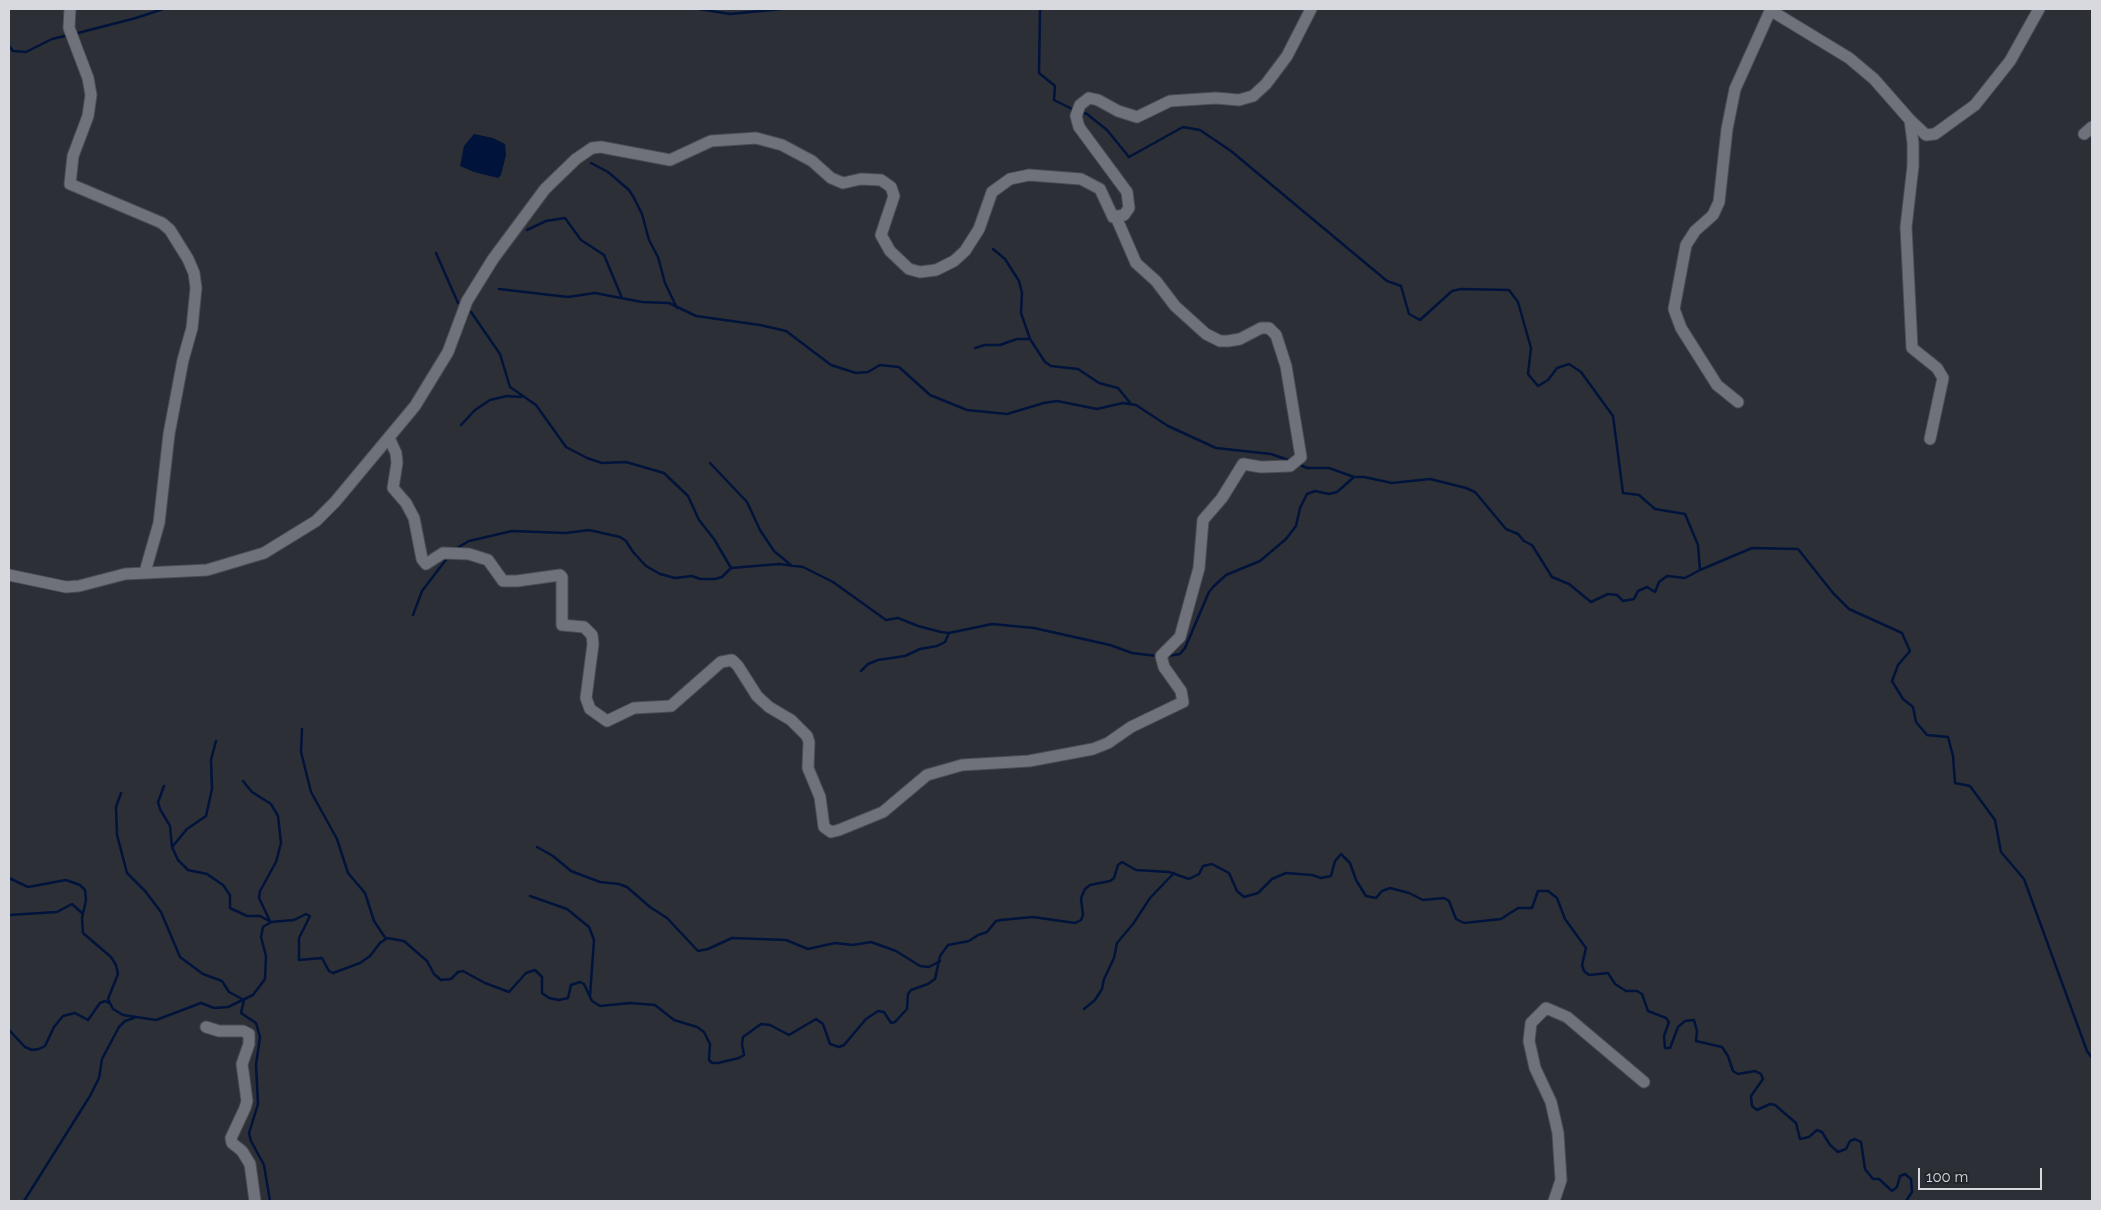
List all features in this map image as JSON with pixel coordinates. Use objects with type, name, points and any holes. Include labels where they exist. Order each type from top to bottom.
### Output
[{"type":"street","points":[[70,9],[69,28],[88,78],[91,95],[88,116],[73,156],[70,184],[162,223],[170,230],[188,259],[194,273],[196,288],[192,328],[183,360],[169,434],[159,523],[145,572]]},
{"type":"street","points":[[1116,217],[1127,213],[1129,202],[1127,192],[1078,127],[1076,116],[1080,105],[1089,98],[1098,100],[1118,111],[1137,116],[1170,101],[1216,98],[1239,100],[1253,96],[1266,84],[1287,56],[1311,9]]},
{"type":"street","points":[[1738,402],[1717,384],[1681,328],[1674,308],[1686,244],[1695,231],[1713,216],[1719,202],[1727,129],[1736,89],[1770,10],[1849,58],[1874,79],[1910,120],[1926,135],[1935,134],[1975,105],[2010,61],[2039,9]]},
{"type":"street","points":[[1910,120],[1913,166],[1906,227],[1912,348],[1937,368],[1943,378],[1930,439]]},
{"type":"street","points":[[9,575],[66,588],[145,572],[207,570],[264,553],[324,514],[415,406],[448,352],[467,301],[492,259],[544,190],[576,159],[592,148],[600,147],[670,160],[712,141],[756,138],[782,146],[812,161],[831,178],[843,183],[861,179],[882,180],[891,187],[894,196],[881,235],[890,251],[909,269],[920,272],[936,270],[954,262],[979,229],[992,192],[1010,179],[1030,175],[1047,175],[1090,182],[1104,194],[1110,214],[1116,217],[1136,263],[1156,281],[1175,306],[1206,334],[1220,341],[1228,341],[1240,339],[1261,328],[1269,328],[1276,335],[1286,366],[1301,457],[1290,466],[1261,467],[1243,464],[1222,498],[1203,520],[1200,563],[1180,637],[1161,656],[1164,667],[1181,691],[1183,702],[1131,727],[1108,743],[1092,749],[1029,761],[962,765],[927,775],[883,812],[831,832],[824,826],[820,797],[808,768],[809,742],[807,736],[791,720],[769,707],[757,696],[738,666],[732,660],[721,662],[671,706],[634,708],[607,721],[590,709],[586,691],[593,644],[592,635],[584,627],[562,625],[562,577],[560,575],[517,582],[503,580],[488,560],[469,554],[443,553],[426,564],[422,559],[414,518],[393,488],[397,462],[396,453],[389,438]]},
{"type":"street","points":[[1554,1201],[1561,1180],[1558,1133],[1550,1102],[1535,1068],[1529,1041],[1531,1023],[1546,1008],[1567,1018],[1644,1082]]},
{"type":"street","points":[[206,1027],[220,1031],[243,1030],[250,1037],[242,1064],[246,1094],[245,1108],[231,1138],[232,1143],[242,1151],[250,1164],[255,1201]]},
{"type":"water","points":[[474,134],[493,138],[505,144],[506,155],[501,175],[498,178],[474,172],[460,166],[464,146]]},
{"type":"waterway","points":[[74,34],[163,9]]},
{"type":"waterway","points":[[699,9],[730,14],[782,9]]},
{"type":"waterway","points":[[1040,9],[1039,73],[1055,86],[1054,100],[1074,110]]},
{"type":"waterway","points":[[9,46],[13,51],[26,52],[52,39],[69,35]]},
{"type":"waterway","points":[[1081,112],[1087,114],[1107,130],[1129,157],[1183,127],[1200,130],[1231,151],[1387,281],[1401,286],[1409,314],[1420,320],[1452,291],[1461,289],[1509,290],[1518,302],[1531,348],[1528,374],[1538,386],[1548,380],[1557,368],[1569,364],[1581,372],[1613,416],[1623,493],[1639,495],[1655,509],[1685,514],[1698,545],[1700,570],[1752,548],[1798,549],[1833,593],[1849,609],[1902,633],[1910,651],[1898,665],[1892,681],[1903,699],[1913,707],[1916,722],[1927,735],[1948,737],[1953,756],[1955,783],[1970,786],[1995,820],[2001,852],[2024,879],[2087,1051],[2092,1058]]},
{"type":"waterway","points":[[591,163],[608,172],[629,190],[634,198],[642,214],[649,240],[658,257],[665,283],[677,308]]},
{"type":"waterway","points":[[527,230],[546,221],[565,218],[581,240],[604,255],[622,298]]},
{"type":"waterway","points":[[993,249],[1005,259],[1019,281],[1022,293],[1021,313],[1030,339],[1045,362],[1051,366],[1078,369],[1099,383],[1118,388],[1131,404]]},
{"type":"waterway","points":[[436,253],[458,303]]},
{"type":"waterway","points":[[499,289],[568,297],[595,293],[642,302],[669,303],[696,316],[760,325],[786,331],[831,365],[856,373],[868,372],[880,365],[899,367],[930,395],[967,410],[1007,414],[1057,401],[1097,409],[1123,403],[1136,405],[1168,426],[1216,448],[1271,454],[1291,461]]},
{"type":"waterway","points":[[471,312],[500,354],[510,387],[536,405],[566,447],[587,458],[602,463],[626,462],[664,473],[688,496],[699,520],[714,539],[731,568],[779,564],[803,567],[833,582],[886,620],[898,618],[941,632],[949,633],[992,624],[1034,628],[1110,645],[1132,653],[1157,656]]},
{"type":"waterway","points":[[975,348],[985,345],[1000,345],[1017,339],[1030,339]]},
{"type":"waterway","points":[[461,425],[475,410],[490,400],[507,396],[521,397]]},
{"type":"waterway","points":[[710,463],[747,502],[760,530],[774,551],[792,566]]},
{"type":"waterway","points":[[1298,464],[1307,468],[1329,468],[1354,477],[1364,477],[1392,483],[1430,479],[1475,492],[1506,529],[1518,534],[1524,541],[1532,545],[1552,577],[1569,584],[1591,602],[1608,594],[1617,595],[1623,601],[1634,599],[1638,591],[1647,587],[1655,592],[1659,582],[1667,576],[1685,578],[1700,570]]},
{"type":"waterway","points":[[1168,656],[1180,654],[1185,648],[1209,592],[1214,586],[1226,575],[1260,561],[1286,539],[1296,526],[1300,508],[1307,494],[1315,491],[1329,494],[1337,492],[1354,477]]},
{"type":"waterway","points":[[455,549],[469,541],[512,531],[566,533],[589,530],[620,537],[626,541],[646,566],[660,574],[675,578],[692,576],[700,579],[715,579],[722,577],[731,568]]},
{"type":"waterway","points":[[413,615],[422,591],[448,557]]},
{"type":"waterway","points":[[861,671],[868,664],[878,660],[905,656],[920,649],[937,646],[945,642],[949,633]]},
{"type":"waterway","points":[[302,729],[301,752],[311,792],[337,839],[348,873],[365,893],[374,921],[386,939]]},
{"type":"waterway","points":[[172,847],[187,829],[206,816],[212,789],[211,760],[216,741]]},
{"type":"waterway","points":[[243,781],[252,792],[271,804],[278,816],[281,843],[276,862],[260,891],[259,898],[270,921]]},
{"type":"waterway","points":[[164,786],[158,802],[170,826],[172,847],[178,860],[188,870],[207,874],[223,885],[230,895],[230,908],[247,916],[260,916],[271,922]]},
{"type":"waterway","points":[[121,793],[116,807],[117,835],[127,873],[145,891],[161,912],[180,957],[203,974],[222,981],[229,992],[244,1000],[241,1013],[256,1023],[260,1037],[256,1065],[258,1104],[249,1133],[251,1141],[264,1165],[270,1201]]},
{"type":"waterway","points":[[537,847],[553,856],[571,871],[600,882],[627,887],[650,907],[667,918],[698,951],[708,949],[732,938],[786,940],[808,949],[835,943],[853,945],[871,942],[896,951],[920,966],[929,967],[940,961]]},
{"type":"waterway","points":[[9,878],[28,887],[66,880],[80,885],[85,890],[86,900],[82,918],[83,933],[111,957],[116,965],[118,974],[108,999],[113,1009],[123,1015],[156,1020],[201,1003],[214,1008],[228,1007],[253,995],[265,979],[266,956],[261,937],[263,927],[271,922],[294,920],[306,914],[310,916],[299,938],[299,960],[322,958],[329,971],[333,973],[360,963],[370,956],[380,943],[387,938],[404,941],[427,961],[434,974],[441,980],[451,979],[458,972],[463,971],[485,983],[509,992],[526,973],[535,970],[542,977],[542,993],[549,998],[559,1000],[568,998],[571,985],[580,982],[584,984],[592,1001],[600,1006],[630,1003],[655,1005],[674,1020],[697,1027],[704,1032],[710,1044],[709,1060],[712,1063],[718,1063],[744,1055],[743,1037],[761,1024],[770,1025],[789,1035],[816,1019],[823,1024],[830,1044],[839,1047],[844,1045],[866,1019],[878,1011],[884,1012],[891,1023],[895,1022],[907,1009],[908,994],[911,990],[928,984],[935,979],[940,956],[948,945],[969,941],[987,932],[996,921],[1001,920],[1033,917],[1075,923],[1081,920],[1083,915],[1081,898],[1085,889],[1090,885],[1110,881],[1114,878],[1118,865],[1122,862],[1136,870],[1169,872],[1189,879],[1199,874],[1203,866],[1212,864],[1229,873],[1237,891],[1244,897],[1258,893],[1272,879],[1286,873],[1312,875],[1321,878],[1331,876],[1335,861],[1341,854],[1350,863],[1356,880],[1366,896],[1376,898],[1382,891],[1390,888],[1409,893],[1423,900],[1444,898],[1449,901],[1456,919],[1464,923],[1501,919],[1518,908],[1532,908],[1538,891],[1548,891],[1557,898],[1565,919],[1586,948],[1582,965],[1584,971],[1589,975],[1608,973],[1615,984],[1626,991],[1637,991],[1642,994],[1648,1011],[1666,1018],[1669,1022],[1664,1036],[1665,1048],[1670,1048],[1678,1027],[1685,1021],[1694,1020],[1697,1031],[1696,1041],[1722,1047],[1728,1056],[1733,1071],[1738,1074],[1755,1071],[1761,1074],[1763,1079],[1751,1096],[1752,1106],[1757,1110],[1770,1104],[1775,1105],[1796,1123],[1800,1139],[1809,1137],[1817,1130],[1822,1132],[1830,1145],[1838,1152],[1846,1149],[1850,1141],[1855,1139],[1861,1142],[1865,1169],[1873,1179],[1879,1179],[1892,1191],[1897,1187],[1900,1176],[1905,1174],[1911,1179],[1912,1192],[1906,1201]]},
{"type":"waterway","points":[[1084,1009],[1095,1000],[1102,989],[1104,979],[1114,958],[1117,943],[1133,924],[1150,898],[1174,873]]},
{"type":"waterway","points":[[530,896],[567,909],[589,927],[594,940],[590,996]]},
{"type":"waterway","points":[[9,915],[57,912],[72,904],[83,914]]},
{"type":"waterway","points":[[9,1030],[25,1047],[32,1050],[39,1049],[45,1046],[54,1027],[63,1016],[75,1013],[88,1020],[100,1003],[105,1001],[109,1003]]},
{"type":"waterway","points":[[24,1201],[90,1096],[99,1078],[102,1059],[119,1027],[125,1021],[134,1018]]}]
